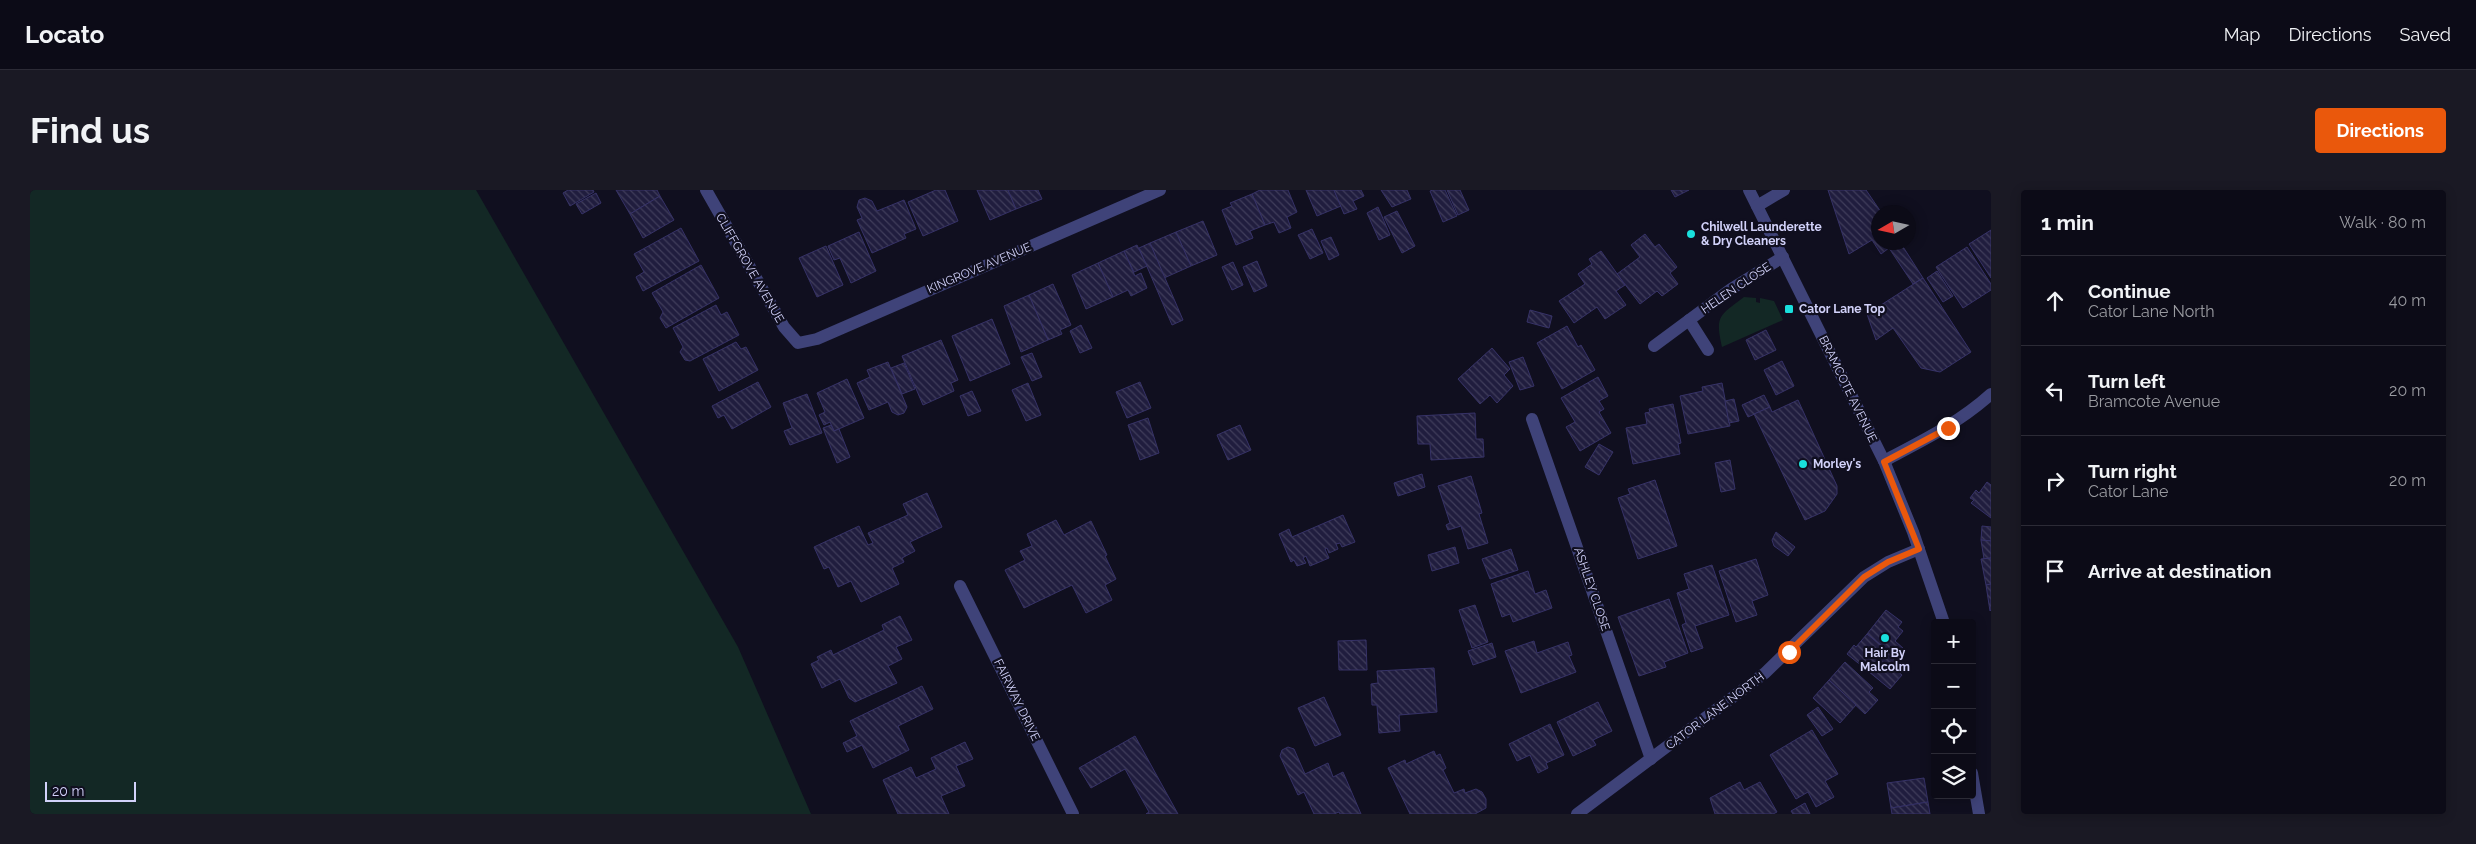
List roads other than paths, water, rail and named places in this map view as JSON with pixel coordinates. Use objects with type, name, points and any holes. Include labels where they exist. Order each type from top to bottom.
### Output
[{"type":"street","name":"CLIFFGROVE AVENUE","points":[[706,190],[784,327],[798,343]]},
{"type":"street","name":"KINGROVE AVENUE","points":[[798,343],[817,339],[1160,190]]},
{"type":"street","name":"BRAMCOTE AVENUE","points":[[1749,190],[1884,462],[1919,549],[1943,619]]},
{"type":"street","points":[[1757,206],[1784,190]]},
{"type":"street","name":"HELEN CLOSE","points":[[1654,346],[1731,289],[1783,257]]},
{"type":"street","name":"HELEN CLOSE","points":[[1689,320],[1708,350]]},
{"type":"street","points":[[1884,462],[1948,428],[1969,414],[1991,394]]},
{"type":"street","name":"ASHLEY CLOSE","points":[[1532,419],[1651,759]]},
{"type":"street","name":"CATOR LANE NORTH","points":[[1576,814],[1765,673],[1864,577],[1888,562],[1919,549]]},
{"type":"street","name":"FAIRWAY DRIVE","points":[[960,586],[1073,814]]},
{"type":"street","points":[[1976,796],[1979,814]]},
{"type":"place","name":"Chilwell Launderette & Dry Cleaners","points":[[1691,234]]},
{"type":"place","name":"Cator Lane Top","points":[[1789,309]]},
{"type":"place","name":"Morley's","points":[[1803,464]]},
{"type":"place","name":"Hair By Malcolm","points":[[1885,638]]}]
